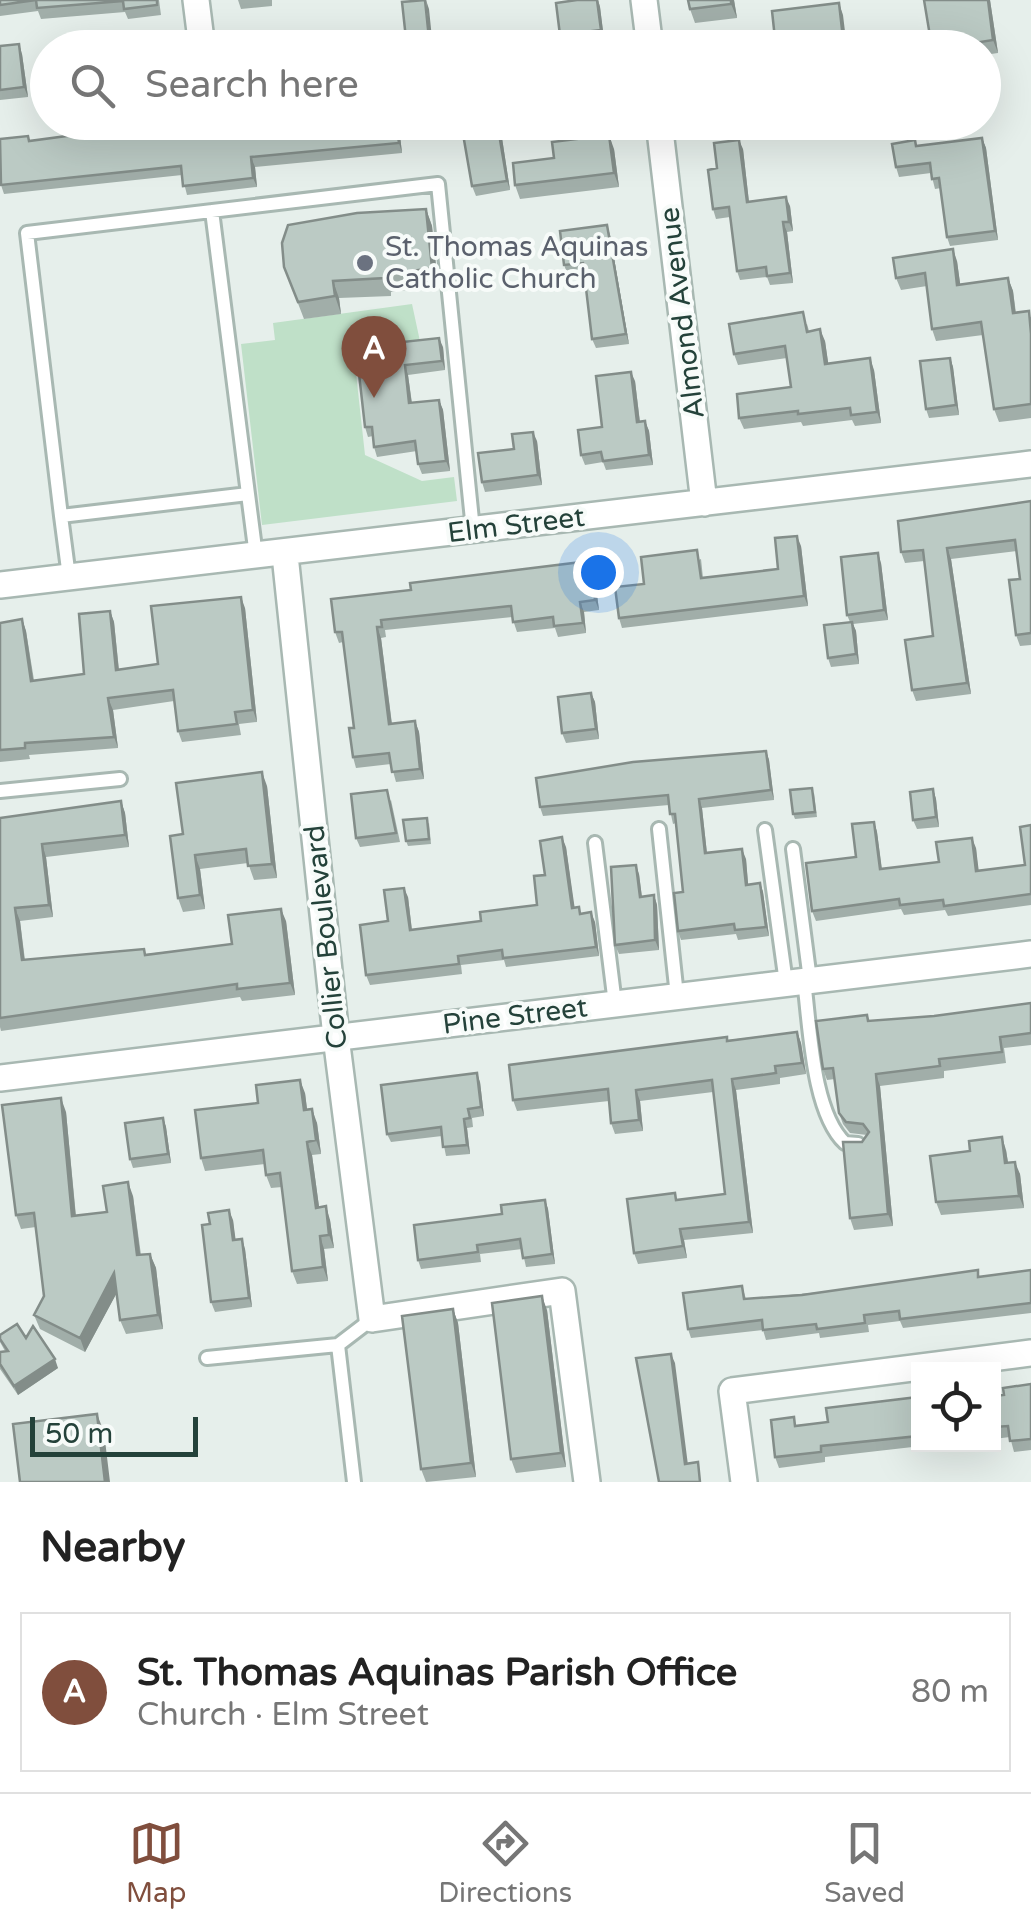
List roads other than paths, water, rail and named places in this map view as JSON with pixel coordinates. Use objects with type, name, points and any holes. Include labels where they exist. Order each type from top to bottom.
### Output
[{"type":"street","points":[[196,0],[200,30]]},
{"type":"street","points":[[644,0],[648,30]]},
{"type":"street","name":"Almond Avenue","points":[[661,140],[704,503]]},
{"type":"street","name":"Elm Street","points":[[0,585],[284,555],[1031,464]]},
{"type":"street","name":"Collier Boulevard","points":[[284,555],[336,1037],[372,1319]]},
{"type":"street","name":"Pine Street","points":[[0,1078],[1031,954]]},
{"type":"street","points":[[372,1319],[562,1290],[587,1482]]},
{"type":"street","points":[[744,1482],[732,1391],[1031,1353]]},
{"type":"lane","points":[[69,577],[27,233],[438,184],[473,530]]},
{"type":"lane","points":[[212,211],[257,558]]},
{"type":"lane","points":[[61,516],[248,494]]},
{"type":"lane","points":[[0,791],[120,780]]},
{"type":"lane","points":[[658,829],[677,996]]},
{"type":"lane","points":[[765,830],[825,1104],[838,1136],[845,1143],[863,1144]]},
{"type":"lane","points":[[595,844],[615,1004]]},
{"type":"lane","points":[[793,849],[800,982]]},
{"type":"lane","points":[[207,1358],[338,1345],[372,1319]]},
{"type":"lane","points":[[338,1345],[354,1482]]},
{"type":"place","name":"St. Thomas Aquinas Catholic Church","points":[[365,263]]},
{"type":"place","name":"St. Thomas Aquinas Parish Office","points":[[374,398]]}]
